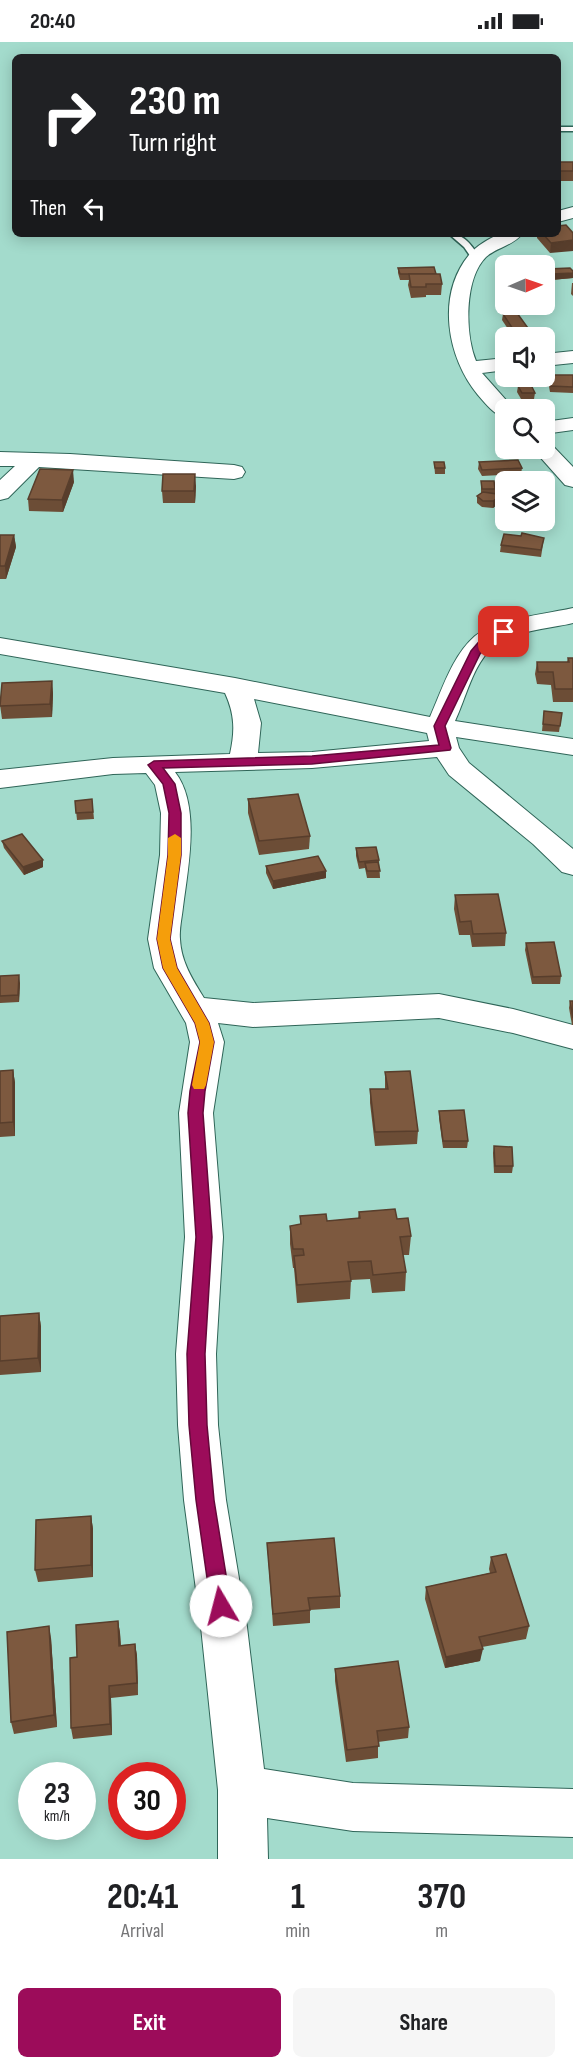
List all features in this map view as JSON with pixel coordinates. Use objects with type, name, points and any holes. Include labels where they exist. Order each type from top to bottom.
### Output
[{"type":"street","points":[[495,399],[469,368],[459,332],[460,309],[463,279],[476,258],[507,237]]},
{"type":"street","points":[[555,359],[573,357]]},
{"type":"street","points":[[469,368],[495,365]]},
{"type":"street","points":[[555,426],[573,424]]},
{"type":"street","points":[[0,459],[234,472]]},
{"type":"street","points":[[553,459],[573,480]]},
{"type":"street","points":[[0,493],[33,460]]},
{"type":"street","points":[[442,737],[475,653],[486,640],[504,632],[573,615]]},
{"type":"street","points":[[0,646],[129,665],[235,686],[442,737],[459,769],[543,837],[573,865]]},
{"type":"street","points":[[235,686],[246,710],[250,726],[242,762]]},
{"type":"street","points":[[0,779],[69,770],[312,760],[442,737],[502,738],[573,747]]},
{"type":"street","points":[[154,765],[169,784],[175,813],[175,855],[164,939],[170,968],[202,1023],[207,1042],[197,1091],[196,1113],[204,1237],[196,1354],[198,1425],[205,1500],[224,1627],[242,1790],[243,1859]]},
{"type":"street","points":[[194,1009],[253,1015],[439,1006],[502,1018],[573,1037]]},
{"type":"street","points":[[242,1790],[353,1807],[573,1813]]},
{"type":"lane","points":[[457,237],[467,244],[476,258]]},
{"type":"building","points":[[561,162],[573,162],[573,171],[561,171]]},
{"type":"building","points":[[566,225],[573,233],[573,240],[551,243],[546,237],[561,237],[561,226]]},
{"type":"building","points":[[434,267],[436,274],[400,274],[398,268]]},
{"type":"building","points":[[570,268],[573,273],[555,274],[555,269]]},
{"type":"building","points":[[409,274],[440,274],[442,284],[411,287]]},
{"type":"building","points":[[504,315],[518,315],[527,327],[512,327]]},
{"type":"building","points":[[555,375],[573,375],[573,387],[555,386]]},
{"type":"building","points":[[519,387],[532,387],[535,393],[522,393]]},
{"type":"building","points":[[518,460],[522,468],[482,470],[479,462]]},
{"type":"building","points":[[434,462],[444,462],[445,468],[435,468]]},
{"type":"building","points":[[40,469],[73,470],[62,500],[28,499]]},
{"type":"building","points":[[163,474],[195,474],[194,491],[162,491]]},
{"type":"building","points":[[481,481],[494,481],[495,489],[482,489]]},
{"type":"building","points":[[483,492],[495,494],[495,500],[483,501],[477,496]]},
{"type":"building","points":[[522,533],[544,538],[541,550],[501,545],[504,534],[521,536]]},
{"type":"building","points":[[0,535],[14,535],[5,566],[0,566]]},
{"type":"building","points":[[515,642],[519,647],[510,649],[506,643]]},
{"type":"building","points":[[568,658],[573,658],[573,689],[555,689],[553,672],[538,672],[537,662],[569,662]]},
{"type":"building","points":[[52,681],[50,704],[0,706],[2,683]]},
{"type":"building","points":[[544,711],[562,713],[560,726],[543,724]]},
{"type":"building","points":[[298,794],[310,836],[259,841],[248,799]]},
{"type":"building","points":[[92,799],[93,812],[76,813],[75,801]]},
{"type":"building","points":[[22,834],[43,860],[23,867],[2,841]]},
{"type":"building","points":[[376,847],[379,860],[359,862],[356,848]]},
{"type":"building","points":[[318,856],[326,871],[273,881],[266,866]]},
{"type":"building","points":[[378,862],[380,871],[367,871],[365,863]]},
{"type":"building","points":[[498,894],[506,933],[473,934],[471,921],[460,922],[455,895]]},
{"type":"building","points":[[554,942],[561,976],[533,977],[526,943]]},
{"type":"building","points":[[19,975],[18,995],[0,996],[0,976]]},
{"type":"building","points":[[570,1001],[573,1001],[573,1018]]},
{"type":"building","points":[[13,1070],[13,1122],[0,1123],[0,1071]]},
{"type":"building","points":[[410,1071],[418,1131],[375,1132],[370,1089],[388,1089],[385,1072]]},
{"type":"building","points":[[464,1110],[468,1141],[443,1141],[439,1111]]},
{"type":"building","points":[[494,1146],[512,1147],[513,1166],[495,1166]]},
{"type":"building","points":[[395,1209],[397,1219],[408,1218],[411,1236],[400,1237],[406,1272],[373,1275],[371,1261],[348,1262],[351,1281],[297,1285],[294,1256],[304,1255],[303,1249],[293,1249],[290,1226],[301,1224],[300,1216],[326,1214],[327,1221],[360,1218],[359,1212]]},
{"type":"building","points":[[39,1313],[38,1358],[0,1361],[0,1316]]},
{"type":"building","points":[[91,1516],[91,1565],[35,1570],[36,1520]]},
{"type":"building","points":[[334,1538],[340,1596],[308,1598],[310,1610],[273,1614],[267,1543]]},
{"type":"building","points":[[506,1554],[529,1626],[479,1637],[483,1649],[446,1657],[426,1587],[496,1572],[491,1557]]},
{"type":"building","points":[[118,1621],[119,1646],[135,1644],[137,1683],[109,1686],[110,1724],[71,1728],[70,1658],[77,1657],[76,1625]]},
{"type":"building","points":[[49,1626],[54,1715],[11,1722],[7,1632]]},
{"type":"building","points":[[398,1661],[409,1727],[377,1731],[379,1746],[347,1750],[335,1669]]},
{"type":"slow traffic","points":[[175,838],[175,855],[164,939],[170,968],[202,1023],[207,1042],[199,1085]]},
{"type":"route","points":[[221,1606],[205,1500],[198,1425],[196,1354],[204,1237],[196,1113],[197,1091],[207,1042],[202,1023],[170,968],[164,939],[175,855],[175,813],[169,784],[154,765],[312,760],[445,748],[440,726],[463,675],[475,653],[486,640],[504,632]]}]
